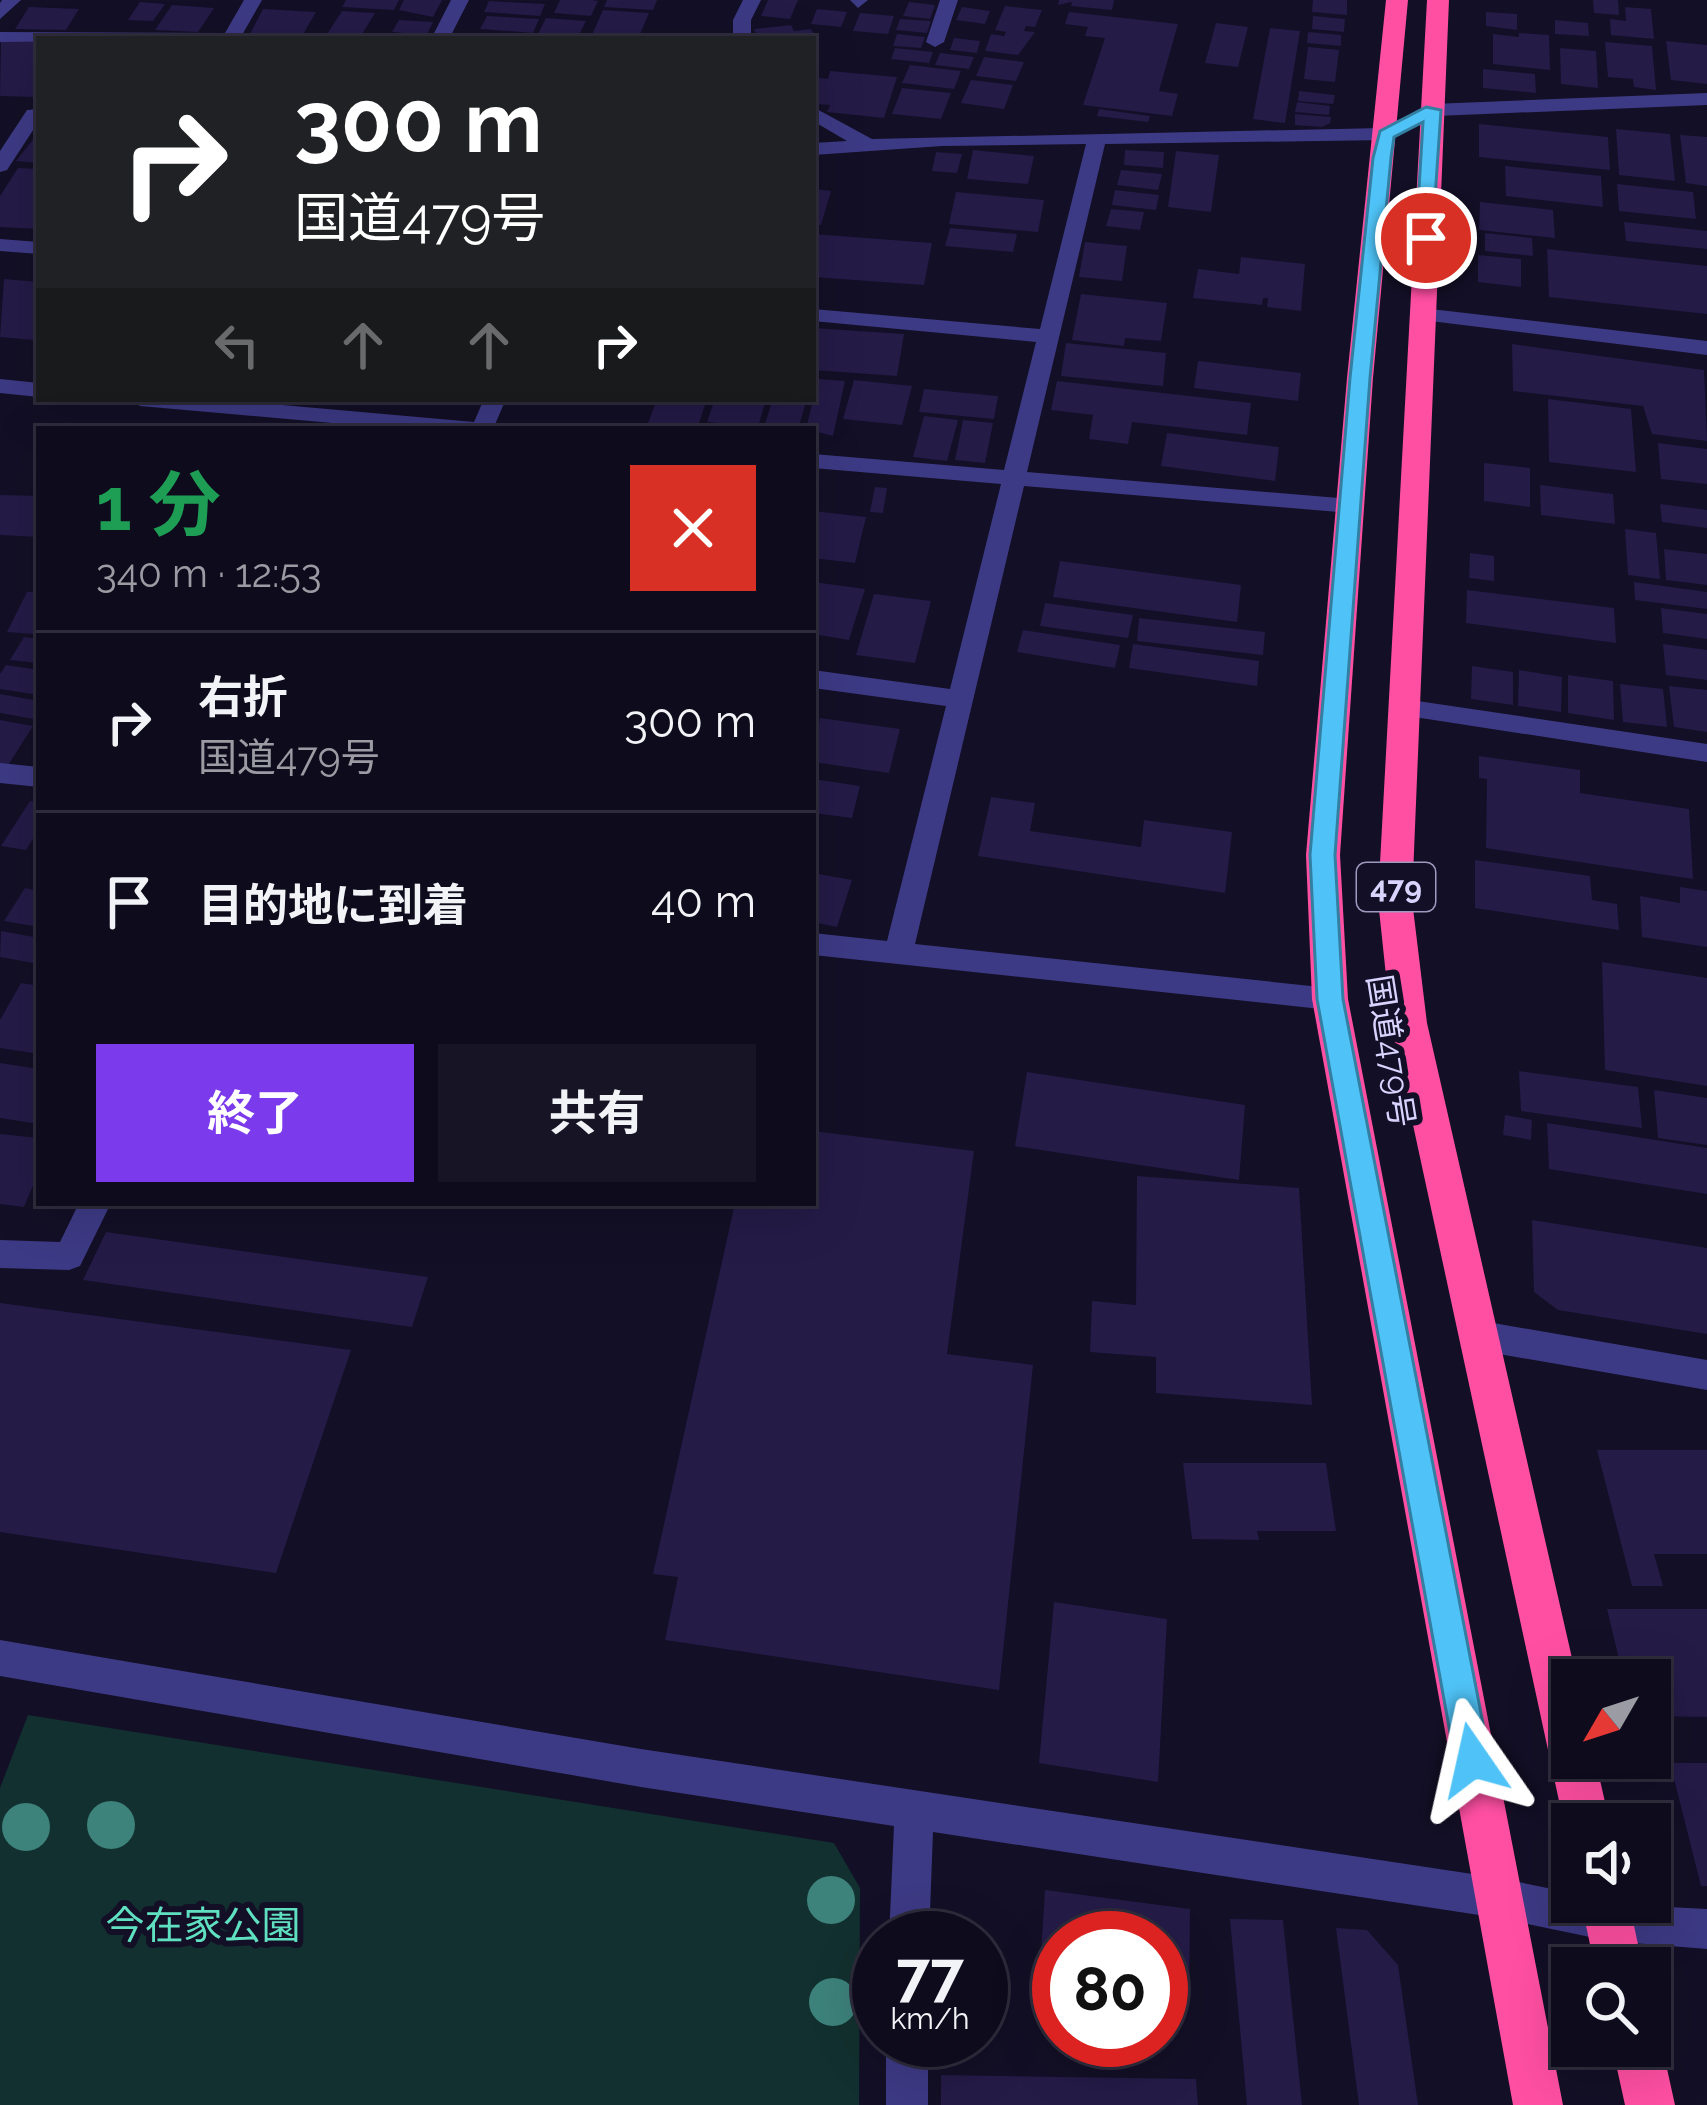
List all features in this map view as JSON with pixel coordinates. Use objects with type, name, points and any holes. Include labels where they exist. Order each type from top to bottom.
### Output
[{"type":"highway","name":"国道479号","points":[[1397,0],[1323,855],[1330,999],[1538,2105]]},
{"type":"highway","name":"国道479号","points":[[1438,0],[1396,900],[1407,1003],[1551,1665]]},
{"type":"highway","points":[[1642,2067],[1650,2105]]},
{"type":"street","points":[[0,14],[12,0]]},
{"type":"street","points":[[235,36],[253,0]]},
{"type":"street","points":[[442,36],[460,0]]},
{"type":"street","points":[[742,36],[742,20],[752,0]]},
{"type":"street","points":[[935,42],[949,0]]},
{"type":"street","points":[[0,37],[36,37]]},
{"type":"street","points":[[816,149],[1096,137],[1386,134],[1432,110],[1707,100]]},
{"type":"street","points":[[0,166],[30,114]]},
{"type":"street","points":[[816,115],[868,145]]},
{"type":"street","points":[[898,955],[1096,137]]},
{"type":"street","points":[[0,245],[36,248]]},
{"type":"street","points":[[816,314],[1047,336]]},
{"type":"street","points":[[1422,314],[1707,348]]},
{"type":"street","points":[[0,386],[36,390]]},
{"type":"street","points":[[174,402],[445,426]]},
{"type":"street","points":[[219,426],[230,407]]},
{"type":"street","points":[[816,461],[1352,506]]},
{"type":"street","points":[[816,679],[959,699]]},
{"type":"street","points":[[1404,708],[1707,753]]},
{"type":"street","points":[[0,773],[36,777]]},
{"type":"street","points":[[816,944],[1330,999]]},
{"type":"street","points":[[0,1254],[69,1256],[94,1206]]},
{"type":"street","points":[[1476,1335],[1707,1375]]},
{"type":"street","points":[[0,1658],[641,1768],[1551,1904]]},
{"type":"street","points":[[910,1911],[914,1808]]},
{"type":"street","points":[[1671,1923],[1707,1929]]},
{"type":"street","points":[[907,2105],[908,2067]]},
{"type":"green space","name":"今在家公園","points":[[28,1715],[834,1843],[860,1888],[860,1911],[852,1911],[852,2067],[859,2067],[859,2105],[0,2105],[0,1788]]},
{"type":"building","points":[[346,0],[399,0],[394,10],[342,7]]},
{"type":"building","points":[[404,0],[442,0],[433,17],[399,10]]},
{"type":"building","points":[[560,0],[598,1],[591,16],[554,13]]},
{"type":"building","points":[[607,0],[657,0],[653,10],[604,7]]},
{"type":"building","points":[[768,0],[798,0],[790,19],[761,16]]},
{"type":"building","points":[[1059,0],[1114,0],[1112,10],[1071,6],[1072,2],[1058,5]]},
{"type":"building","points":[[1313,0],[1347,0],[1347,15],[1312,12]]},
{"type":"building","points":[[1593,0],[1618,0],[1619,15],[1594,13]]},
{"type":"building","points":[[489,1],[545,4],[540,16],[484,12]]},
{"type":"building","points":[[140,2],[165,4],[153,21],[128,20]]},
{"type":"building","points":[[909,2],[935,5],[930,19],[903,16]]},
{"type":"building","points":[[172,5],[214,8],[198,32],[155,30]]},
{"type":"building","points":[[1005,6],[1042,10],[1035,27],[1026,26],[1024,31],[1035,32],[1018,55],[985,51],[991,34],[1004,36],[1006,32],[995,30]]},
{"type":"building","points":[[29,7],[79,9],[66,30],[15,29]]},
{"type":"building","points":[[962,7],[990,11],[985,24],[956,20]]},
{"type":"building","points":[[1625,7],[1651,9],[1654,39],[1611,35],[1610,19],[1626,21]]},
{"type":"building","points":[[263,9],[316,12],[302,36],[250,34]]},
{"type":"building","points":[[817,9],[847,12],[841,27],[811,24]]},
{"type":"building","points":[[603,10],[649,13],[639,36],[591,36]]},
{"type":"building","points":[[342,11],[375,13],[361,36],[326,36]]},
{"type":"building","points":[[1069,12],[1178,24],[1159,91],[1178,94],[1172,116],[1083,105],[1105,38],[1085,36],[1088,27],[1065,24]]},
{"type":"building","points":[[1486,12],[1517,14],[1517,30],[1486,26]]},
{"type":"building","points":[[860,13],[894,16],[888,34],[853,31]]},
{"type":"building","points":[[487,16],[539,19],[533,33],[480,29]]},
{"type":"building","points":[[1313,16],[1345,19],[1344,32],[1312,29]]},
{"type":"building","points":[[546,18],[586,21],[578,36],[538,34]]},
{"type":"building","points":[[900,19],[931,21],[927,33],[896,30]]},
{"type":"building","points":[[399,20],[433,22],[427,35],[392,32]]},
{"type":"building","points":[[1555,20],[1588,23],[1589,36],[1555,34]]},
{"type":"building","points":[[1216,23],[1248,27],[1238,67],[1205,63]]},
{"type":"building","points":[[791,25],[794,31],[811,29],[814,36],[758,36],[754,29]]},
{"type":"building","points":[[1270,28],[1300,31],[1285,123],[1253,119]]},
{"type":"building","points":[[1308,32],[1341,35],[1341,46],[1307,43]]},
{"type":"building","points":[[1519,33],[1549,35],[1550,70],[1493,64],[1493,34],[1519,37]]},
{"type":"building","points":[[897,34],[925,37],[921,48],[893,46]]},
{"type":"building","points":[[954,38],[980,41],[977,53],[950,50]]},
{"type":"building","points":[[1,41],[36,41],[36,97],[0,96]]},
{"type":"building","points":[[1666,41],[1707,45],[1707,84],[1671,80]]},
{"type":"building","points":[[1605,42],[1652,46],[1656,90],[1634,87],[1633,79],[1608,77]]},
{"type":"building","points":[[1308,47],[1339,50],[1335,82],[1304,79]]},
{"type":"building","points":[[895,48],[933,52],[929,63],[891,59]]},
{"type":"building","points":[[1560,48],[1596,51],[1598,88],[1561,84]]},
{"type":"building","points":[[940,53],[974,57],[969,69],[935,65]]},
{"type":"building","points":[[984,57],[1024,62],[1016,81],[976,76]]},
{"type":"building","points":[[910,65],[961,71],[954,89],[902,83]]},
{"type":"building","points":[[1483,69],[1535,74],[1536,93],[1483,88]]},
{"type":"building","points":[[830,71],[897,77],[884,118],[827,112],[830,105],[816,104],[816,77],[828,79]]},
{"type":"building","points":[[971,80],[1013,85],[1004,109],[961,103]]},
{"type":"building","points":[[902,88],[951,93],[941,119],[892,114]]},
{"type":"building","points":[[1299,91],[1335,95],[1333,104],[1298,101]]},
{"type":"building","points":[[1297,102],[1330,106],[1329,115],[1295,112]]},
{"type":"building","points":[[1099,109],[1150,116],[1148,122],[1097,116]]},
{"type":"building","points":[[1295,114],[1331,117],[1330,123],[1295,125]]},
{"type":"building","points":[[1479,124],[1608,137],[1610,170],[1479,157]]},
{"type":"building","points":[[1616,129],[1670,134],[1675,181],[1619,175]]},
{"type":"building","points":[[1680,135],[1707,137],[1707,186],[1686,183]]},
{"type":"building","points":[[36,136],[36,163],[16,161]]},
{"type":"building","points":[[973,150],[1034,156],[1028,184],[967,179]]},
{"type":"building","points":[[1125,150],[1164,152],[1163,168],[1124,165]]},
{"type":"building","points":[[1176,151],[1219,155],[1211,212],[1168,207]]},
{"type":"building","points":[[936,152],[962,154],[957,173],[932,171]]},
{"type":"building","points":[[1505,166],[1601,176],[1603,207],[1506,196]]},
{"type":"building","points":[[18,168],[36,169],[36,229],[0,227],[0,196]]},
{"type":"building","points":[[1121,170],[1162,174],[1158,190],[1117,185]]},
{"type":"building","points":[[1617,184],[1693,192],[1696,219],[1619,211]]},
{"type":"building","points":[[816,189],[831,191],[821,225],[816,225]]},
{"type":"building","points":[[1115,190],[1159,195],[1156,210],[1112,205]]},
{"type":"building","points":[[956,192],[1044,200],[1038,232],[949,224]]},
{"type":"building","points":[[1480,202],[1553,210],[1555,238],[1479,230]]},
{"type":"building","points":[[1111,209],[1144,212],[1140,230],[1106,226]]},
{"type":"building","points":[[1624,222],[1707,231],[1707,249],[1626,241]]},
{"type":"building","points":[[950,228],[1017,234],[1013,252],[945,246]]},
{"type":"building","points":[[1485,233],[1532,238],[1533,256],[1485,251]]},
{"type":"building","points":[[816,234],[932,243],[924,285],[816,277]]},
{"type":"building","points":[[1085,242],[1127,246],[1122,281],[1079,277]]},
{"type":"building","points":[[1547,249],[1707,266],[1707,314],[1549,297]]},
{"type":"building","points":[[1478,255],[1521,259],[1521,287],[1478,282]]},
{"type":"building","points":[[1241,257],[1305,264],[1301,311],[1267,307],[1268,298],[1263,298],[1262,305],[1193,298],[1198,269],[1239,274]]},
{"type":"building","points":[[4,279],[36,282],[34,340],[0,337]]},
{"type":"building","points":[[1081,294],[1167,303],[1161,341],[1125,338],[1124,346],[1072,340]]},
{"type":"building","points":[[816,328],[904,334],[897,376],[816,370]]},
{"type":"building","points":[[1066,343],[1166,353],[1163,386],[1061,376]]},
{"type":"building","points":[[1512,344],[1704,370],[1707,441],[1652,434],[1643,406],[1513,391]]},
{"type":"building","points":[[1198,361],[1301,373],[1298,401],[1194,388]]},
{"type":"building","points":[[818,379],[845,381],[833,436],[807,426]]},
{"type":"building","points":[[854,380],[912,386],[902,425],[843,419]]},
{"type":"building","points":[[1057,381],[1251,403],[1247,435],[1132,422],[1128,444],[1089,439],[1093,415],[1051,410]]},
{"type":"building","points":[[924,389],[998,396],[994,419],[919,412]]},
{"type":"building","points":[[1548,399],[1631,409],[1636,472],[1549,462]]},
{"type":"building","points":[[656,402],[706,402],[698,426],[647,426]]},
{"type":"building","points":[[714,402],[765,402],[758,426],[707,422]]},
{"type":"building","points":[[772,402],[806,402],[799,426],[764,426]]},
{"type":"building","points":[[924,416],[958,420],[947,461],[913,457]]},
{"type":"building","points":[[963,420],[993,423],[985,463],[955,460]]},
{"type":"building","points":[[1167,433],[1279,447],[1275,481],[1161,466]]},
{"type":"building","points":[[1658,443],[1707,449],[1707,484],[1661,479]]},
{"type":"building","points":[[1484,463],[1530,468],[1530,507],[1484,501]]},
{"type":"building","points":[[1540,485],[1613,494],[1615,524],[1541,515]]},
{"type":"building","points":[[875,487],[887,488],[883,513],[870,512]]},
{"type":"building","points":[[0,495],[36,496],[36,537],[0,535]]},
{"type":"building","points":[[1660,504],[1707,510],[1707,528],[1662,522]]},
{"type":"building","points":[[816,511],[866,517],[855,563],[816,558]]},
{"type":"building","points":[[1625,529],[1656,533],[1660,579],[1628,575]]},
{"type":"building","points":[[1664,549],[1707,554],[1707,585],[1666,580]]},
{"type":"building","points":[[1470,553],[1494,556],[1494,581],[1469,578]]},
{"type":"building","points":[[1060,561],[1241,585],[1237,622],[1053,597]]},
{"type":"building","points":[[816,582],[865,589],[849,640],[816,634]]},
{"type":"building","points":[[1634,582],[1707,592],[1707,609],[1635,600]]},
{"type":"building","points":[[1467,590],[1614,608],[1616,643],[1466,623]]},
{"type":"building","points":[[27,592],[36,592],[34,634],[7,632]]},
{"type":"building","points":[[874,594],[931,601],[915,663],[856,655]]},
{"type":"building","points":[[1045,603],[1133,615],[1128,638],[1040,626]]},
{"type":"building","points":[[1661,608],[1707,614],[1707,639],[1663,633]]},
{"type":"building","points":[[1139,618],[1265,632],[1263,655],[1137,641]]},
{"type":"building","points":[[1023,630],[1120,645],[1115,668],[1017,652]]},
{"type":"building","points":[[24,637],[36,639],[36,663],[10,660]]},
{"type":"building","points":[[1133,644],[1259,661],[1257,686],[1129,668]]},
{"type":"building","points":[[1663,644],[1707,650],[1707,680],[1666,675]]},
{"type":"building","points":[[6,665],[36,670],[36,695],[0,689],[0,674]]},
{"type":"building","points":[[1472,666],[1513,672],[1513,705],[1471,699]]},
{"type":"building","points":[[1519,670],[1562,677],[1561,712],[1518,706]]},
{"type":"building","points":[[1568,675],[1613,681],[1614,720],[1568,713]]},
{"type":"building","points":[[1620,684],[1663,689],[1667,727],[1623,722]]},
{"type":"building","points":[[1669,686],[1707,690],[1707,732],[1674,727]]},
{"type":"building","points":[[0,694],[36,700],[36,719],[0,713]]},
{"type":"building","points":[[820,718],[900,729],[889,773],[816,762]]},
{"type":"building","points":[[0,720],[33,726],[7,767],[0,766]]},
{"type":"building","points":[[1479,756],[1580,770],[1580,793],[1689,809],[1693,879],[1486,848],[1487,779],[1479,778]]},
{"type":"building","points":[[816,779],[860,786],[852,818],[816,813]]},
{"type":"building","points":[[991,797],[1035,803],[1030,831],[1141,847],[1144,820],[1232,832],[1225,893],[978,856]]},
{"type":"building","points":[[30,801],[36,802],[36,834],[26,850],[1,846]]},
{"type":"building","points":[[1475,860],[1590,876],[1592,900],[1617,904],[1619,930],[1475,908]]},
{"type":"building","points":[[816,874],[852,880],[837,927],[816,923]]},
{"type":"building","points":[[1680,887],[1707,891],[1707,947],[1642,937],[1640,896],[1680,903]]},
{"type":"building","points":[[25,888],[36,890],[36,926],[4,921]]},
{"type":"building","points":[[1,931],[36,937],[36,963],[0,957]]},
{"type":"building","points":[[1602,962],[1707,978],[1707,1086],[1605,1070]]},
{"type":"building","points":[[21,983],[36,986],[36,1054],[0,1048],[0,1020]]},
{"type":"building","points":[[0,1063],[36,1069],[36,1124],[0,1118]]},
{"type":"building","points":[[1519,1071],[1638,1087],[1642,1128],[1521,1111]]},
{"type":"building","points":[[1027,1072],[1245,1105],[1239,1180],[1015,1146]]},
{"type":"building","points":[[1654,1090],[1707,1098],[1707,1145],[1658,1138]]},
{"type":"building","points":[[1505,1115],[1532,1120],[1531,1140],[1503,1135]]},
{"type":"building","points":[[1547,1123],[1707,1148],[1707,1194],[1549,1169]]},
{"type":"building","points":[[816,1131],[974,1151],[947,1354],[1033,1365],[999,1690],[665,1640],[678,1577],[653,1574],[734,1206],[816,1206]]},
{"type":"building","points":[[0,1134],[36,1138],[36,1178],[24,1207],[0,1204]]},
{"type":"building","points":[[1137,1176],[1299,1188],[1312,1405],[1156,1393],[1156,1357],[1090,1352],[1092,1301],[1136,1305]]},
{"type":"building","points":[[1532,1220],[1707,1248],[1707,1334],[1558,1310],[1534,1292]]},
{"type":"building","points":[[106,1232],[428,1277],[412,1327],[83,1280]]},
{"type":"building","points":[[0,1303],[351,1350],[276,1573],[0,1532]]},
{"type":"building","points":[[1597,1450],[1707,1450],[1707,1554],[1654,1554],[1663,1586],[1632,1586]]},
{"type":"building","points":[[1183,1463],[1326,1463],[1336,1531],[1257,1531],[1259,1540],[1192,1539]]},
{"type":"building","points":[[1054,1602],[1167,1619],[1158,1782],[1039,1763]]},
{"type":"building","points":[[1607,1609],[1707,1609],[1707,1717],[1671,1716],[1671,1659],[1619,1659]]},
{"type":"building","points":[[1671,1763],[1707,1763],[1707,1886],[1701,1886]]},
{"type":"building","points":[[1045,1890],[1190,1909],[1189,2006],[1188,1911],[1044,1911]]},
{"type":"building","points":[[1230,1919],[1283,1920],[1302,2105],[1247,2105]]},
{"type":"building","points":[[1336,1928],[1367,1930],[1398,1965],[1418,2105],[1359,2105]]},
{"type":"building","points":[[941,2075],[1196,2079],[1198,2105],[941,2105]]},
{"type":"route","points":[[1426,238],[1432,110],[1386,134],[1382,158],[1323,855],[1330,999],[1473,1760]]}]
